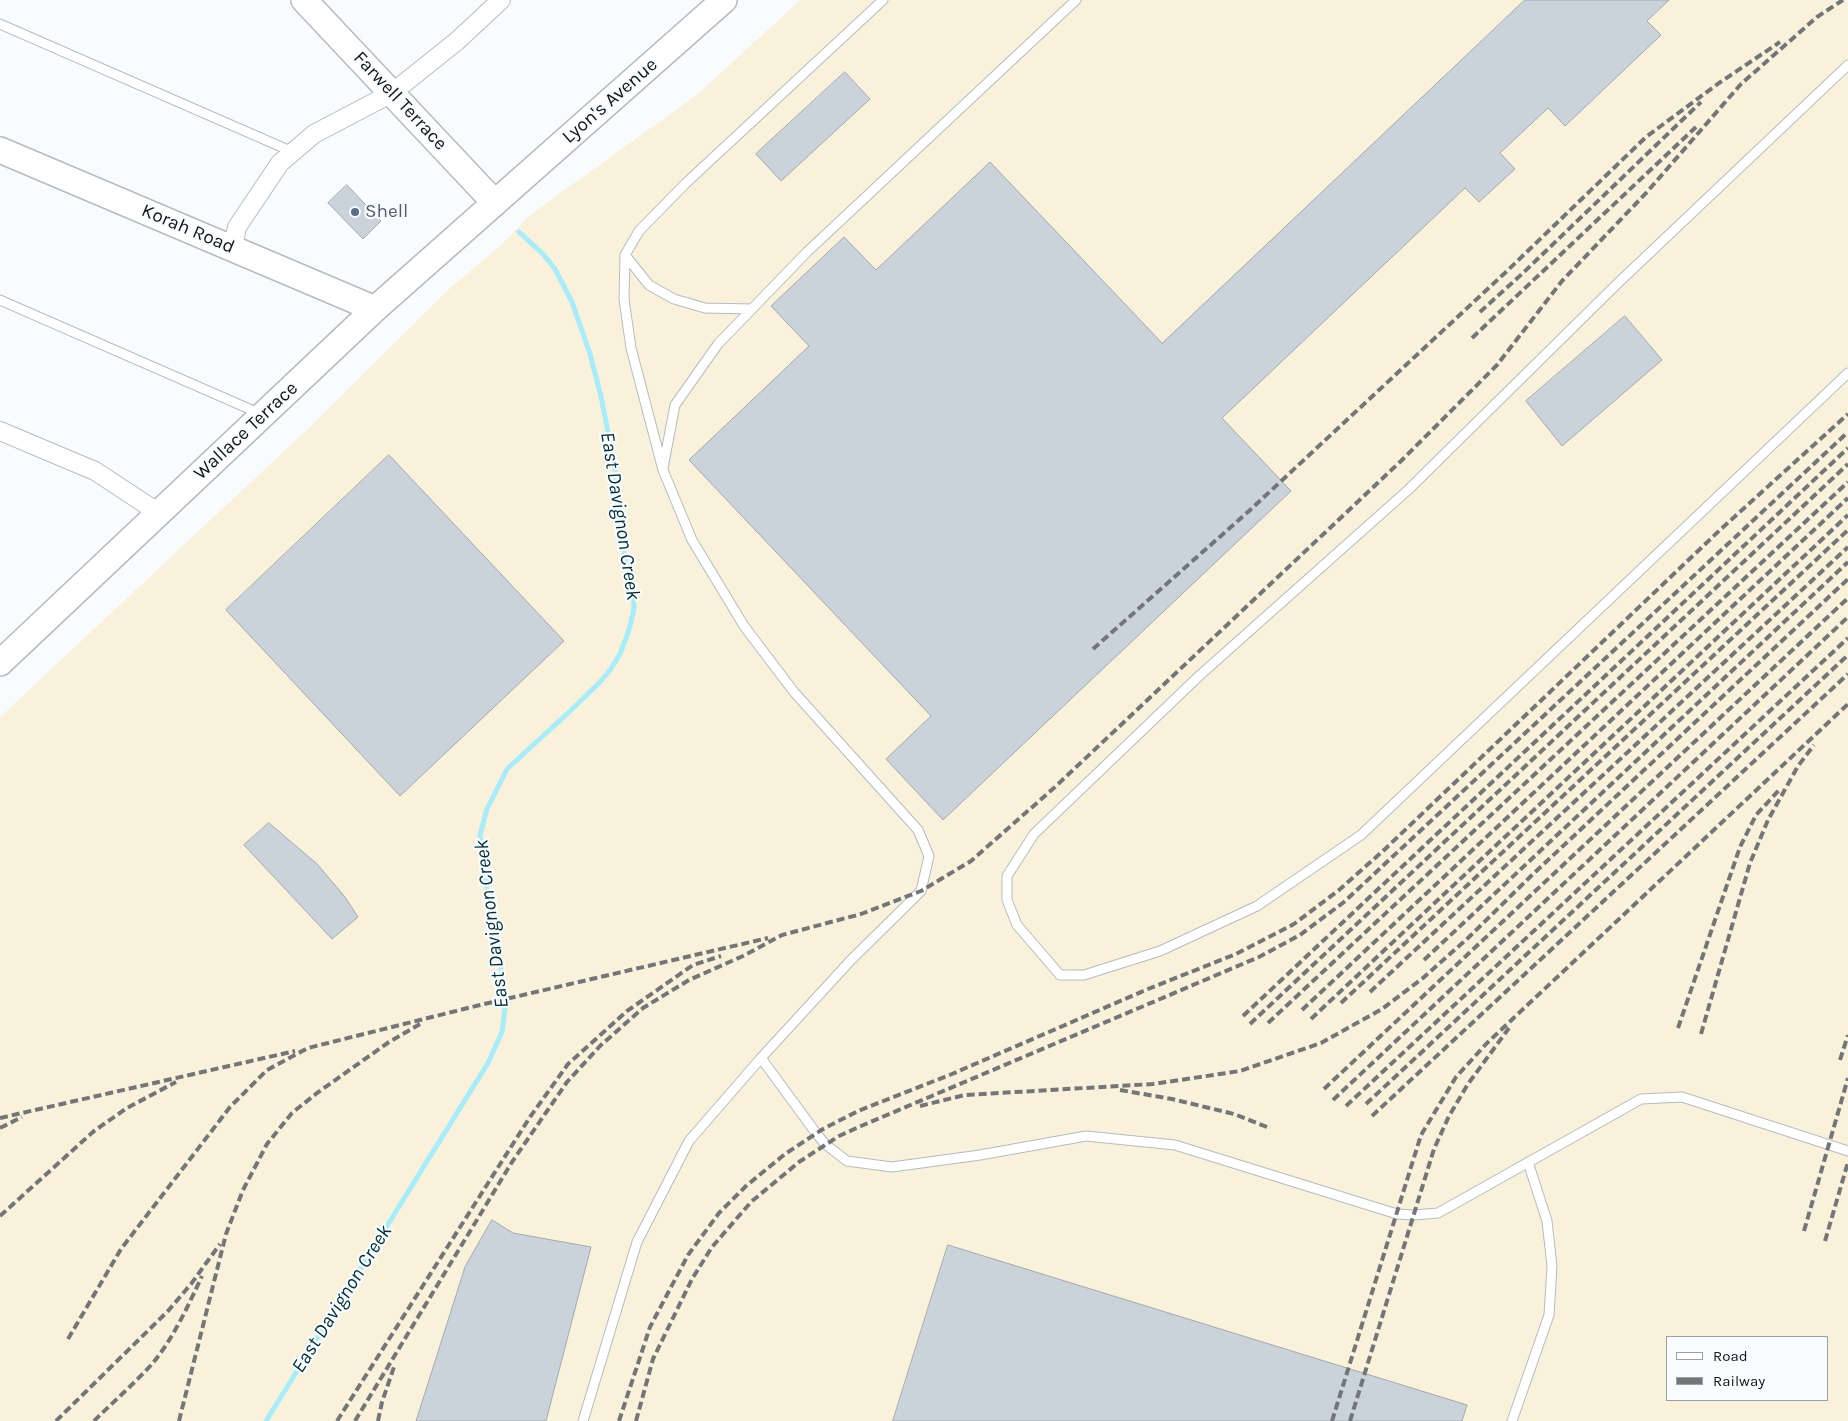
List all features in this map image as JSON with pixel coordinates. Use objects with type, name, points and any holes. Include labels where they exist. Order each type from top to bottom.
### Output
[{"type":"main road","name":"Farwell Terrace","points":[[304,0],[495,203]]},
{"type":"main road","name":"Lyon's Avenue","points":[[495,203],[724,0]]},
{"type":"main road","name":"Korah Road","points":[[0,150],[375,309]]},
{"type":"main road","name":"Wallace Terrace","points":[[0,663],[375,309],[495,203]]},
{"type":"street","points":[[233,248],[238,227],[280,163],[314,134],[392,93],[458,41],[501,0]]},
{"type":"street","points":[[0,431],[95,471],[159,513]]},
{"type":"lane","points":[[583,1421],[637,1242],[688,1141],[851,960],[920,890],[929,856],[918,830],[794,692],[744,626],[692,540],[663,470],[631,348],[624,300],[625,254],[638,231],[686,183],[882,0]]},
{"type":"lane","points":[[663,470],[675,405],[718,344],[814,245],[1036,35],[1076,0]]},
{"type":"lane","points":[[0,24],[293,152]]},
{"type":"lane","points":[[1848,65],[1618,282],[1408,490],[1199,676],[1034,834],[1007,876],[1007,900],[1017,925],[1060,974],[1084,975],[1160,951],[1257,906],[1361,835],[1848,373]]},
{"type":"lane","points":[[625,254],[649,285],[674,299],[705,308],[752,309]]},
{"type":"lane","points":[[0,300],[263,415]]},
{"type":"lane","points":[[762,1058],[825,1144],[846,1161],[892,1168],[1086,1136],[1175,1145],[1397,1214],[1438,1213],[1641,1099],[1682,1097],[1848,1151]]},
{"type":"lane","points":[[1512,1421],[1549,1315],[1552,1266],[1547,1221],[1528,1162]]},
{"type":"shaded area","points":[[800,0],[1848,0],[1848,1421],[0,1421],[0,717],[314,423],[449,289],[500,246],[530,215],[698,94]]},
{"type":"building","points":[[1525,0],[1669,0],[1647,21],[1661,35],[1565,126],[1548,108],[1500,153],[1515,169],[1479,202],[1465,188],[1222,418],[1291,491],[943,820],[886,759],[931,716],[689,460],[809,346],[771,306],[844,237],[876,270],[990,162],[1162,343]]},
{"type":"building","points":[[845,72],[870,99],[781,181],[756,154]]},
{"type":"building","name":"Shell","points":[[347,185],[381,221],[363,239],[328,203]]},
{"type":"building","points":[[1625,316],[1662,360],[1562,446],[1526,401]]},
{"type":"building","points":[[389,455],[564,641],[400,796],[226,610]]},
{"type":"building","points":[[269,823],[317,864],[345,897],[358,917],[332,939],[244,845]]},
{"type":"building","points":[[492,1220],[513,1233],[591,1247],[546,1421],[416,1421],[465,1267]]},
{"type":"building","points":[[948,1245],[1467,1405],[1462,1421],[893,1421]]},
{"type":"waterway","name":"East Davignon Creek","points":[[266,1421],[488,1063],[502,1032],[505,1008],[500,957],[489,903],[480,835],[487,809],[507,769],[568,713],[610,670],[620,654],[629,630],[634,608],[633,584],[625,559],[615,469],[601,396],[590,354],[572,302],[555,269],[543,254],[519,232]]},
{"type":"railway","points":[[355,1421],[512,1162],[567,1082],[600,1046],[643,1008],[689,980],[743,956],[782,935],[861,914],[921,891],[971,861],[1055,787],[1401,461],[1497,365],[1562,281],[1647,192],[1741,84],[1817,17],[1843,0]]},
{"type":"railway","points":[[1093,649],[1249,511],[1507,271],[1646,137],[1719,83],[1780,42]]},
{"type":"railway","points":[[1480,312],[1701,102]]},
{"type":"railway","points":[[1472,338],[1696,127]]},
{"type":"railway","points":[[619,1421],[650,1327],[688,1255],[719,1213],[746,1186],[785,1154],[823,1129],[858,1111],[952,1074],[1148,989],[1236,954],[1294,924],[1339,890],[1383,851],[1721,529],[1848,414]]},
{"type":"railway","points":[[636,1421],[653,1359],[692,1279],[712,1247],[751,1202],[799,1162],[839,1136],[861,1126],[1259,957],[1300,935],[1344,902],[1848,432]]},
{"type":"railway","points":[[1243,1016],[1848,448]]},
{"type":"railway","points":[[1250,1024],[1848,464]]},
{"type":"railway","points":[[1268,1023],[1848,482]]},
{"type":"railway","points":[[1302,1010],[1848,498]]},
{"type":"railway","points":[[1311,1019],[1848,515]]},
{"type":"railway","points":[[1341,1003],[1848,530]]},
{"type":"railway","points":[[1370,992],[1848,547]]},
{"type":"railway","points":[[1424,960],[1848,562]]},
{"type":"railway","points":[[920,1106],[965,1095],[1153,1084],[1240,1071],[1321,1043],[1382,1009],[1423,978],[1468,938],[1531,876],[1848,579]]},
{"type":"railway","points":[[1324,1089],[1848,598]]},
{"type":"railway","points":[[1333,1100],[1848,617]]},
{"type":"railway","points":[[1346,1106],[1848,638]]},
{"type":"railway","points":[[1366,1104],[1848,655]]},
{"type":"railway","points":[[1372,1116],[1848,674]]},
{"type":"railway","points":[[1332,1421],[1421,1135],[1456,1077],[1487,1043],[1848,704]]},
{"type":"railway","points":[[1701,1034],[1750,863],[1768,820],[1798,766],[1814,745]]},
{"type":"railway","points":[[1678,1028],[1740,847],[1756,815],[1780,789]]},
{"type":"railway","points":[[68,1339],[121,1249],[230,1107],[267,1070],[308,1048],[480,1005],[768,938]]},
{"type":"railway","points":[[337,1421],[530,1117],[568,1064],[627,1011],[693,965],[721,956]]},
{"type":"railway","points":[[179,1421],[226,1234],[243,1190],[267,1144],[292,1113],[317,1093],[389,1042],[420,1024]]},
{"type":"railway","points":[[1350,1421],[1434,1149],[1449,1116],[1468,1084],[1509,1028]]},
{"type":"railway","points":[[1840,1060],[1848,1035]]},
{"type":"railway","points":[[0,1118],[295,1051]]},
{"type":"railway","points":[[1804,1231],[1848,1078]]},
{"type":"railway","points":[[0,1216],[94,1131],[127,1108],[176,1082]]},
{"type":"railway","points":[[1120,1090],[1172,1099],[1234,1114],[1267,1127]]},
{"type":"railway","points":[[0,1128],[22,1117]]},
{"type":"railway","points":[[1825,1241],[1848,1162]]},
{"type":"railway","points":[[56,1421],[168,1311],[191,1284],[220,1244]]},
{"type":"railway","points":[[94,1421],[138,1379],[160,1354],[180,1322],[202,1276]]},
{"type":"railway","points":[[378,1421],[382,1402],[395,1364]]},
{"type":"place","name":"Shell","points":[[355,212]]}]
